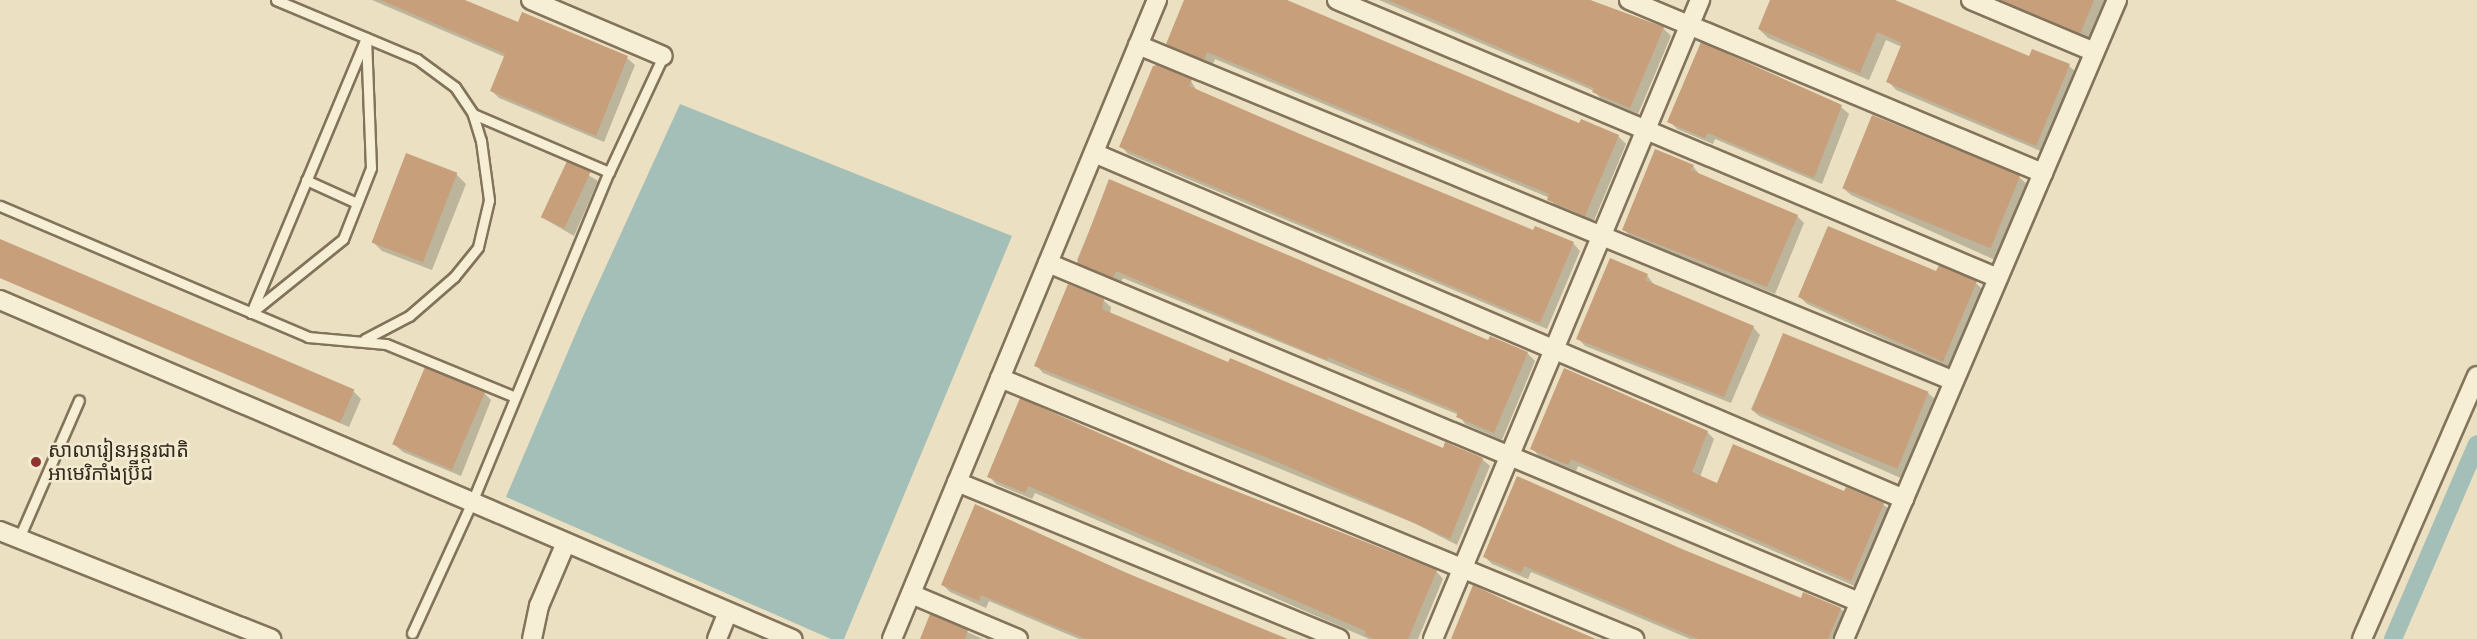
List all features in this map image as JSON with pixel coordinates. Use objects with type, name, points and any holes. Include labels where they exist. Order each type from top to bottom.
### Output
[{"type":"street","points":[[531,0],[663,56]]},
{"type":"street","points":[[892,639],[1157,0]]},
{"type":"street","points":[[1337,0],[1998,278]]},
{"type":"street","points":[[1629,0],[2043,173]]},
{"type":"street","points":[[1433,639],[1700,0]]},
{"type":"street","points":[[1971,0],[2095,51]]},
{"type":"street","points":[[1844,639],[2117,0]]},
{"type":"street","points":[[1138,45],[1954,381]]},
{"type":"street","points":[[1094,153],[1904,499]]},
{"type":"street","points":[[1048,263],[1859,602]]},
{"type":"street","points":[[0,300],[472,502],[565,545],[792,639]]},
{"type":"street","points":[[2361,639],[2477,376]]},
{"type":"street","points":[[1000,378],[1634,639]]},
{"type":"street","points":[[957,482],[1339,639]]},
{"type":"street","points":[[0,531],[271,639]]},
{"type":"street","points":[[532,639],[539,606],[565,545]]},
{"type":"street","points":[[911,594],[1018,639]]},
{"type":"street","points":[[717,639],[728,612]]},
{"type":"lane","points":[[276,0],[417,59],[455,87],[473,114],[482,141],[489,200],[478,247],[454,278],[409,316],[365,339]]},
{"type":"lane","points":[[251,313],[366,38]]},
{"type":"lane","points":[[251,313],[343,239],[371,168],[366,38]]},
{"type":"lane","points":[[412,633],[472,502],[609,172],[663,56]]},
{"type":"lane","points":[[473,114],[609,172]]},
{"type":"lane","points":[[306,180],[357,203]]},
{"type":"lane","points":[[0,206],[309,337],[365,339],[516,397]]},
{"type":"lane","points":[[19,538],[79,400]]},
{"type":"water","points":[[680,104],[1012,236],[844,639],[831,639],[506,497],[581,321]]},
{"type":"building","points":[[381,0],[465,0],[518,22],[522,12],[628,56],[596,136],[490,91],[505,54]]},
{"type":"building","points":[[1184,0],[1287,0],[1579,123],[1581,119],[1619,135],[1585,216],[1547,200],[1549,194],[1207,52],[1204,60],[1166,44]]},
{"type":"building","points":[[1388,0],[1590,0],[1664,27],[1630,108],[1592,92],[1594,88]]},
{"type":"building","points":[[1770,0],[1895,0],[2029,56],[2032,49],[2070,64],[2036,146],[1886,82],[1902,43],[1877,32],[1860,73],[1758,29]]},
{"type":"building","points":[[2001,0],[2094,0],[2080,34]]},
{"type":"building","points":[[1701,42],[1842,105],[1814,178],[1708,133],[1705,138],[1667,122]]},
{"type":"building","points":[[1157,65],[1192,79],[1189,86],[1300,134],[1533,230],[1535,226],[1574,242],[1540,323],[1119,147],[1153,66]]},
{"type":"building","points":[[1872,115],[2020,175],[1991,248],[1842,188]]},
{"type":"building","points":[[1655,149],[1694,165],[1691,170],[1798,215],[1767,287],[1622,230]]},
{"type":"building","points":[[406,153],[457,173],[423,262],[372,243]]},
{"type":"building","points":[[567,161],[591,172],[564,228],[541,217]]},
{"type":"building","points":[[1109,179],[1488,340],[1490,336],[1528,352],[1494,433],[1456,417],[1458,412],[1328,357],[1327,360],[1116,271],[1113,278],[1077,263]]},
{"type":"building","points":[[1828,226],[1936,271],[1939,265],[1977,281],[1943,362],[1798,297]]},
{"type":"building","points":[[0,239],[354,389],[340,423],[0,278]]},
{"type":"building","points":[[1610,258],[1648,274],[1645,280],[1754,326],[1724,397],[1576,339]]},
{"type":"building","points":[[1068,284],[1104,299],[1102,309],[1228,362],[1230,358],[1443,448],[1445,442],[1483,458],[1450,539],[1280,463],[1034,366]]},
{"type":"building","points":[[1783,333],[1929,392],[1897,469],[1752,410]]},
{"type":"building","points":[[425,367],[485,392],[452,470],[392,444]]},
{"type":"building","points":[[1564,368],[1708,431],[1692,472],[1717,483],[1733,444],[1844,491],[1846,487],[1884,503],[1851,581],[1571,459],[1568,465],[1530,449]]},
{"type":"building","points":[[1020,398],[1185,471],[1437,570],[1408,639],[1374,639],[1365,635],[1366,631],[1028,486],[1025,493],[987,477]]},
{"type":"building","points":[[1517,476],[1682,549],[1801,598],[1803,592],[1841,608],[1828,639],[1698,639],[1524,566],[1521,573],[1483,557]]},
{"type":"building","points":[[975,504],[1124,572],[1288,639],[1086,639],[981,595],[979,601],[941,585]]},
{"type":"building","points":[[1473,585],[1511,603],[1596,639],[1451,639]]},
{"type":"building","points":[[930,614],[968,630],[965,639],[920,639]]},
{"type":"waterway","points":[[2393,639],[2477,444]]},
{"type":"place","name":"សាលារៀនអន្តរជាតិ អាមេរិកាំងប្រ៊ីជ","points":[[36,462]]}]
